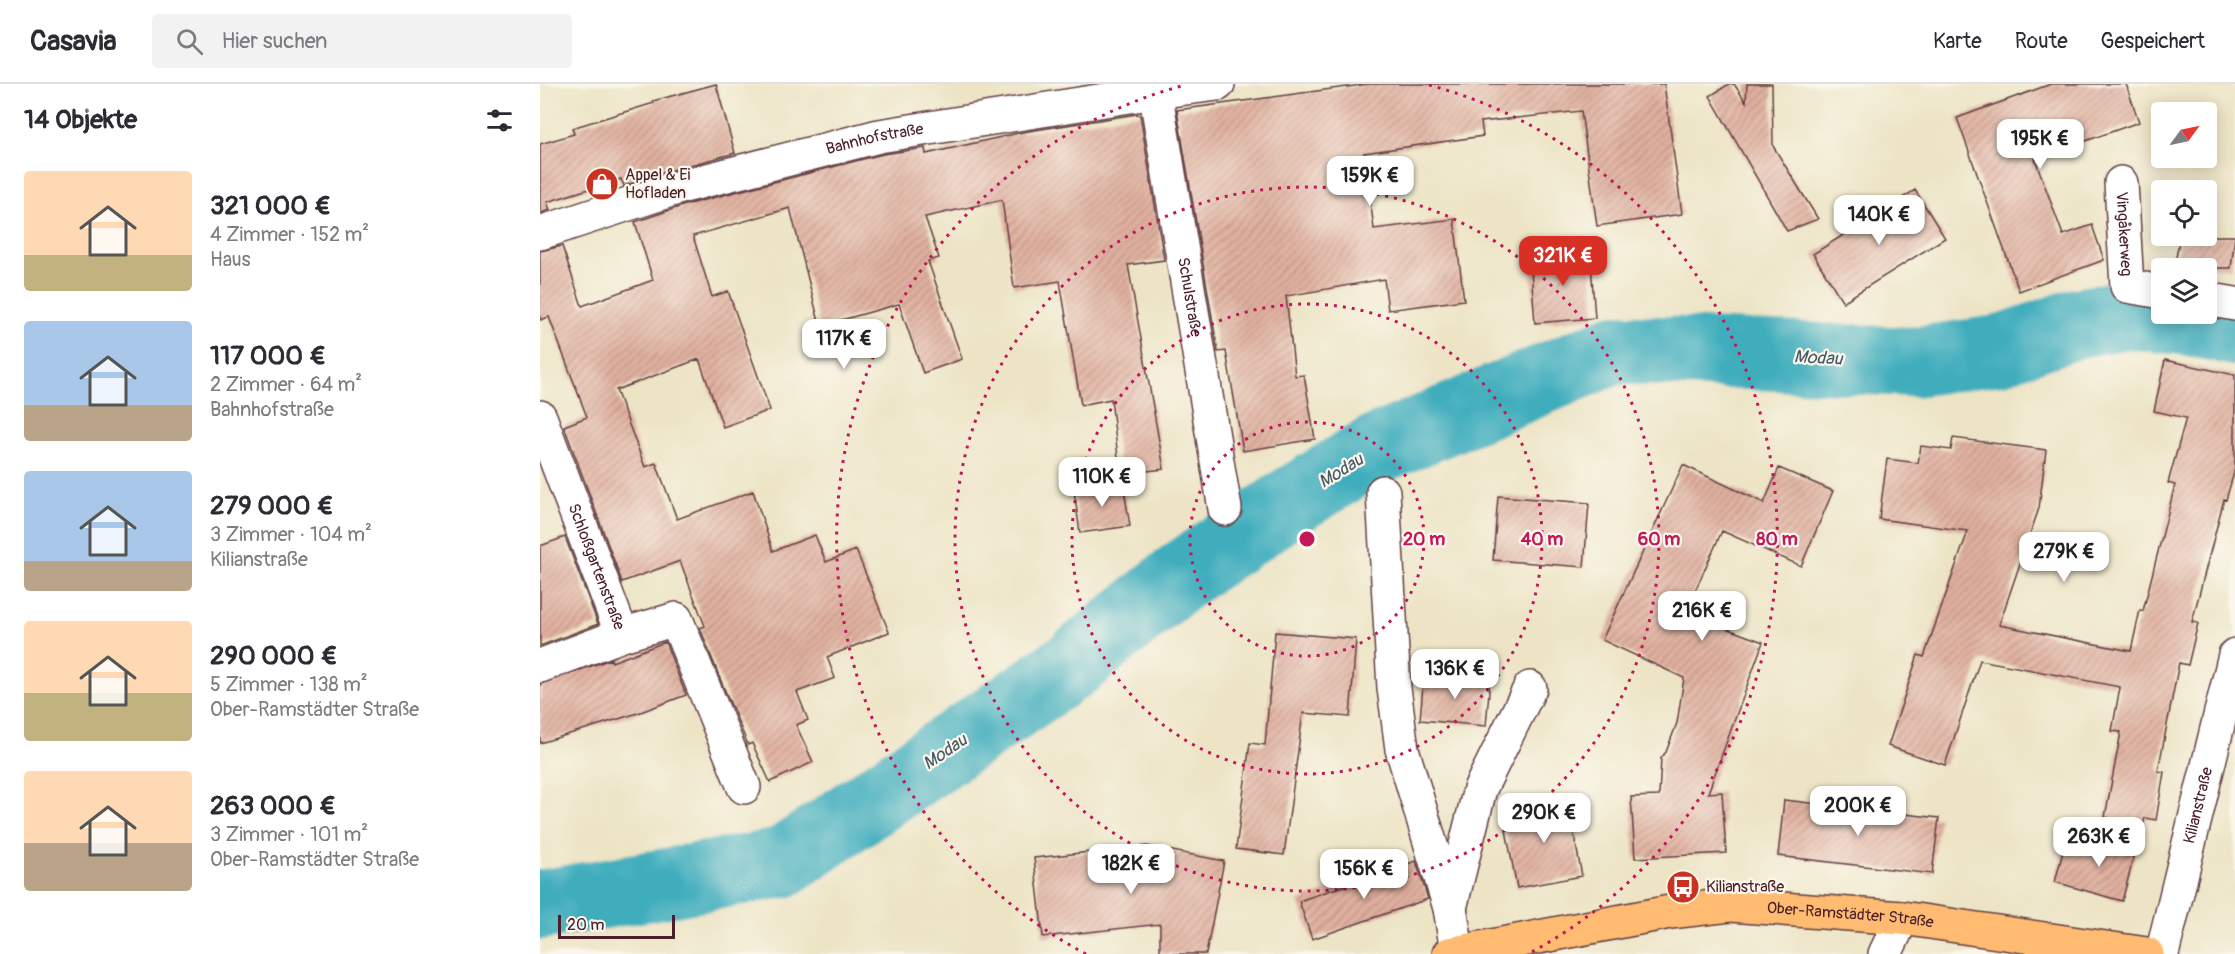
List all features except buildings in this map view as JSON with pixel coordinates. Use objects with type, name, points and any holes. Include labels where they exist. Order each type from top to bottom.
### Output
[{"type":"main road","name":"Ober-Ramstädter Straße","points":[[1453,953],[1670,912],[1730,905],[1902,918],[2147,954]]},
{"type":"street","name":"Bahnhofstraße","points":[[540,232],[680,187],[879,136],[1155,88],[1218,84]]},
{"type":"street","name":"Schulstraße","points":[[1155,88],[1225,509]]},
{"type":"street","name":"Vingåkerweg","points":[[2121,183],[2127,286],[2151,290]]},
{"type":"street","points":[[2217,301],[2235,304]]},
{"type":"street","name":"Schloßgartenstraße","points":[[540,417],[622,635],[540,666]]},
{"type":"street","points":[[1383,492],[1395,688],[1402,749],[1450,908],[1453,953]]},
{"type":"street","points":[[622,635],[676,619],[744,787]]},
{"type":"street","name":"Kilianstraße","points":[[2162,954],[2235,656]]},
{"type":"street","points":[[1450,908],[1480,789],[1530,688]]},
{"type":"street","points":[[1886,954],[1902,918]]},
{"type":"waterway","name":"Modau","points":[[540,905],[782,863],[1071,666],[1184,574],[1298,497],[1375,450],[1615,349],[1913,362],[1999,350],[2077,323],[2127,314],[2190,321],[2235,331]]},
{"type":"place","name":"Appel & Ei Hofladen","points":[[602,184]]},
{"type":"place","name":"Kilianstraße","points":[[1683,887]]}]
